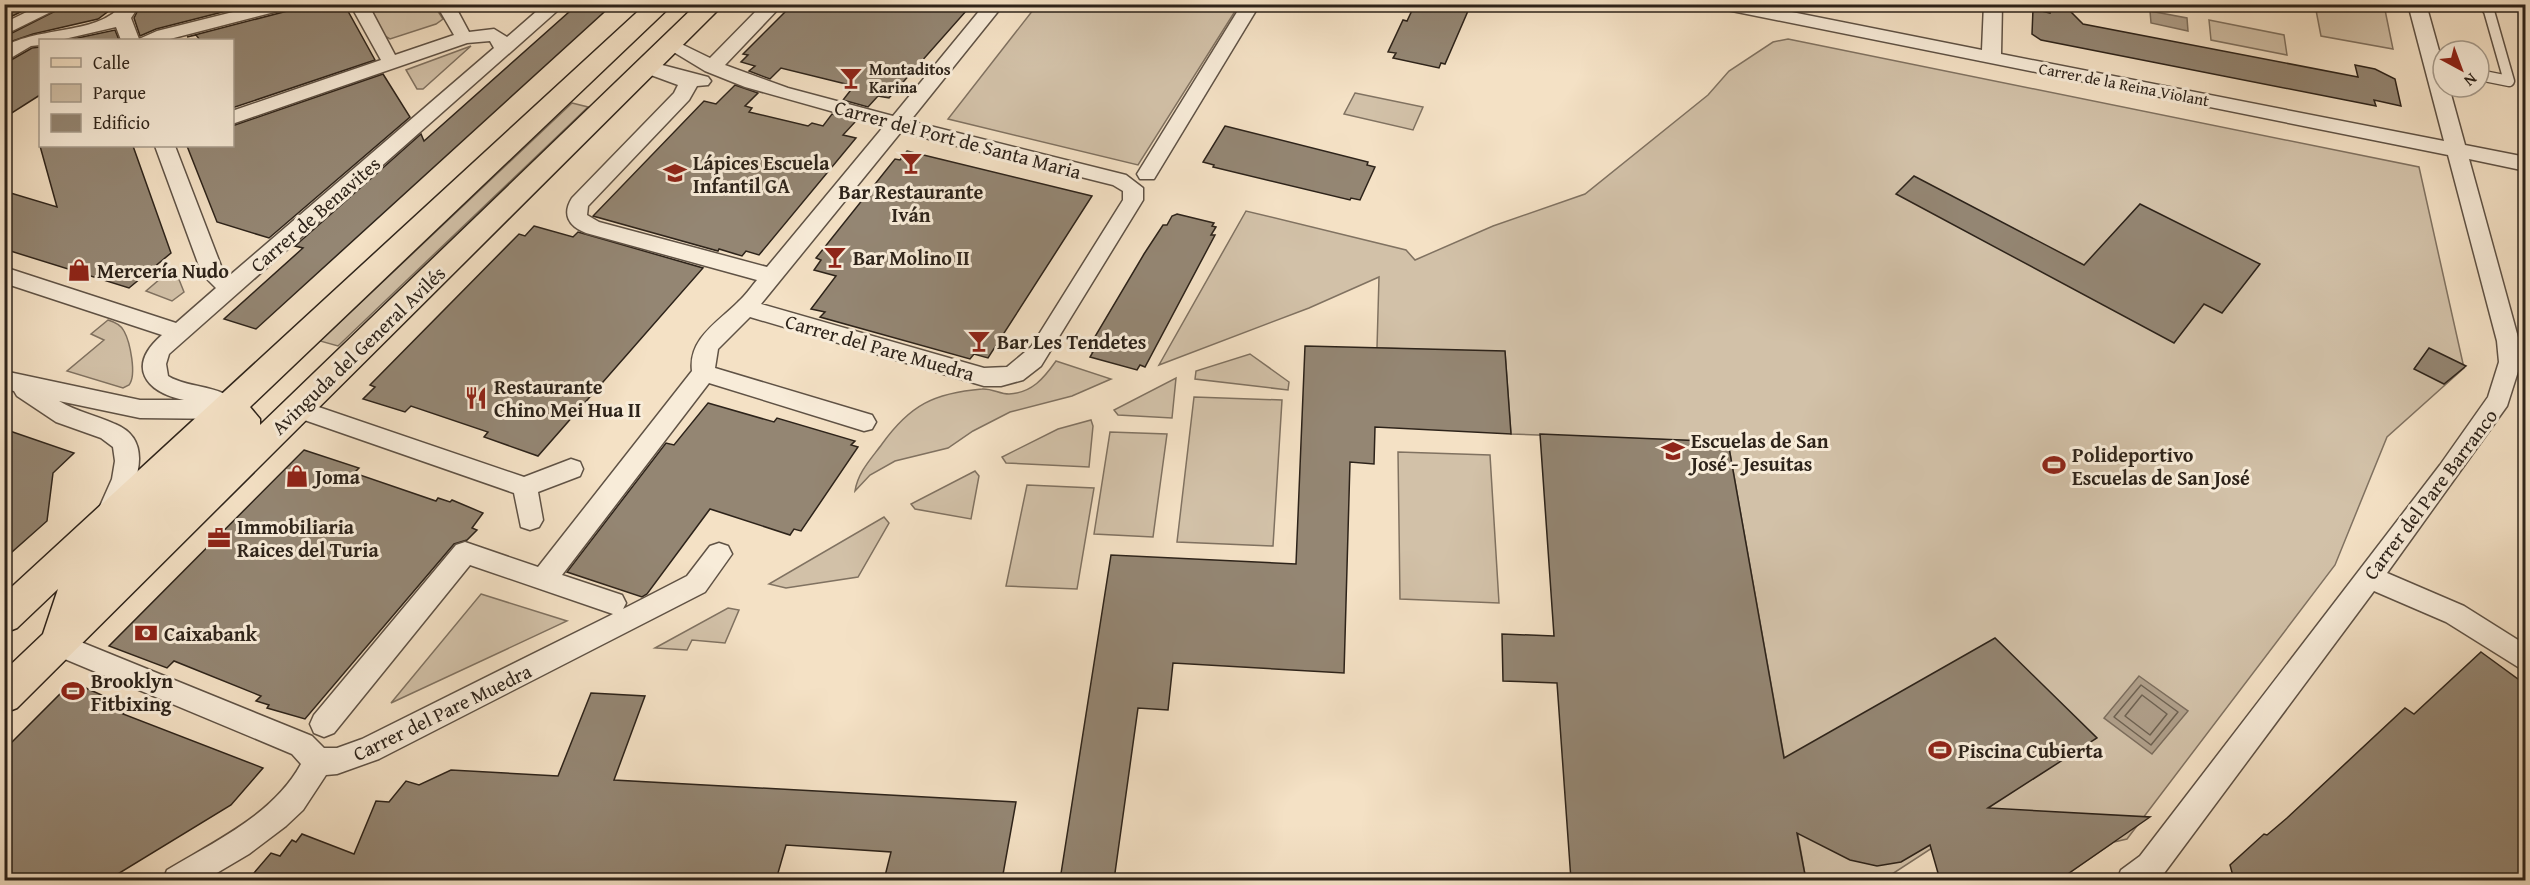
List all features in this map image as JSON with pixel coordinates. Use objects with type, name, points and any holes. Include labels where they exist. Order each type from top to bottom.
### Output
[{"type":"main road","points":[[4,618],[230,410],[661,4]]},
{"type":"main road","points":[[647,67],[637,55],[641,47],[684,4]]},
{"type":"main road","name":"Avinguda del General Avilés","points":[[4,696],[712,4]]},
{"type":"main road","points":[[57,644],[76,588],[243,427],[244,419],[230,410]]},
{"type":"street","points":[[4,30],[58,4]]},
{"type":"street","points":[[150,39],[195,26],[246,18],[284,4]]},
{"type":"street","points":[[359,4],[386,56]]},
{"type":"street","points":[[445,4],[460,30]]},
{"type":"street","name":"Carrer de Benavites","points":[[230,410],[210,398],[184,393],[162,384],[155,376],[153,364],[159,350],[556,4]]},
{"type":"street","points":[[712,67],[774,4]]},
{"type":"street","points":[[1140,181],[1251,4]]},
{"type":"street","name":"Carrer de la Reina Violant","points":[[1722,4],[2526,164]]},
{"type":"street","points":[[1990,58],[1993,4]]},
{"type":"street","name":"Carrer del Pare Barranco","points":[[2418,4],[2431,46]]},
{"type":"street","points":[[704,373],[701,363],[706,349],[723,328],[746,309],[898,123],[990,5]]},
{"type":"street","points":[[40,39],[100,27],[127,11],[130,39]]},
{"type":"street","points":[[234,117],[464,38],[494,35],[503,43],[503,50]]},
{"type":"street","points":[[4,37],[25,42]]},
{"type":"street","points":[[4,56],[25,42],[39,39]]},
{"type":"street","name":"Carrer del Port de Santa Maria","points":[[670,45],[712,67],[781,92],[898,123],[918,132],[1119,180],[1140,181]]},
{"type":"street","name":"Carrer del Port de Santa Maria","points":[[647,67],[686,78],[781,92]]},
{"type":"street","points":[[686,78],[688,85],[677,103],[579,202],[575,211],[576,218],[582,224],[593,228],[771,276]]},
{"type":"street","name":"Carrer del Pare Barranco","points":[[2132,880],[2151,866],[2449,472],[2499,400],[2510,362],[2508,341],[2455,149],[2445,99]]},
{"type":"street","points":[[165,147],[213,274],[219,281],[232,286]]},
{"type":"street","name":"Carrer del Pare Muedra","points":[[746,309],[984,377],[1015,376],[1028,367],[1039,353],[1133,200],[1140,181]]},
{"type":"street","points":[[4,275],[178,332]]},
{"type":"street","points":[[704,373],[864,422]]},
{"type":"street","points":[[543,580],[704,373]]},
{"type":"street","points":[[11,382],[140,408],[165,411],[230,410]]},
{"type":"street","points":[[11,382],[64,416],[109,432],[124,442],[129,464],[127,474],[102,528]]},
{"type":"street","points":[[298,409],[525,487],[571,469]]},
{"type":"street","points":[[525,487],[530,520]]},
{"type":"street","points":[[324,724],[465,553],[613,603]]},
{"type":"street","name":"Carrer del Pare Muedra","points":[[318,762],[337,761],[369,750],[686,591],[696,584],[719,554]]},
{"type":"street","points":[[2368,578],[2455,614],[2526,660]]},
{"type":"street","points":[[57,644],[302,745],[318,762],[308,785],[270,822],[178,880]]},
{"type":"lane","points":[[2484,4],[2509,81],[2491,77]]},
{"type":"green space","points":[[368,5],[434,5],[443,19],[436,24],[390,39],[385,36]]},
{"type":"green space","points":[[1037,5],[1239,5],[1138,165],[948,119]]},
{"type":"green space","points":[[2315,5],[2384,5],[2393,49],[2321,36]]},
{"type":"green space","points":[[2209,20],[2284,35],[2287,55],[2211,40]]},
{"type":"green space","name":"Polideportivo Escuelas de San José","points":[[1788,39],[2419,167],[2464,368],[2387,437],[2335,565],[2127,839],[2114,842],[2059,880],[1968,880],[1955,833],[1883,880],[1806,880],[1728,442],[1511,434],[1505,352],[1377,348],[1379,277],[1309,308],[1159,365],[1246,211],[1406,250],[1415,260],[1493,226],[1585,194],[1708,95],[1729,71],[1773,42]]},
{"type":"green space","points":[[471,46],[423,89],[417,89],[406,70]]},
{"type":"green space","points":[[1355,93],[1423,107],[1413,130],[1344,114]]},
{"type":"green space","points":[[572,103],[588,107],[338,346],[320,341]]},
{"type":"green space","points":[[174,267],[184,292],[172,301],[146,291]]},
{"type":"green space","points":[[108,320],[123,329],[130,350],[133,366],[131,380],[129,385],[123,388],[67,371],[104,340],[91,334]]},
{"type":"green space","points":[[1250,354],[1289,382],[1288,390],[1195,379],[1196,371]]},
{"type":"green space","points":[[1056,361],[1111,379],[1072,396],[1010,412],[973,431],[948,448],[895,461],[870,475],[855,491],[869,460],[892,431],[924,403],[965,391],[985,389],[1009,394],[1024,391],[1037,384]]},
{"type":"green space","points":[[1176,378],[1172,418],[1118,415],[1114,410]]},
{"type":"green space","points":[[1194,397],[1282,400],[1273,546],[1177,542]]},
{"type":"green space","points":[[1091,420],[1093,426],[1089,467],[1006,463],[1002,457],[1058,429]]},
{"type":"green space","points":[[1110,432],[1167,434],[1153,537],[1094,534]]},
{"type":"green space","points":[[1398,452],[1490,455],[1499,603],[1400,599]]},
{"type":"green space","points":[[975,471],[979,476],[971,519],[915,509],[911,504]]},
{"type":"green space","points":[[1027,485],[1094,488],[1077,589],[1006,586]]},
{"type":"green space","points":[[884,517],[889,523],[858,577],[786,588],[769,584]]},
{"type":"green space","points":[[481,594],[567,621],[391,703]]},
{"type":"green space","points":[[728,608],[739,610],[725,643],[692,640],[687,650],[655,648]]},
{"type":"water","points":[[2150,11],[2187,18],[2188,31],[2151,23]]},
{"type":"water","points":[[2139,676],[2188,711],[2152,754],[2104,718]]},
{"type":"building","points":[[4,4],[37,4],[4,20]]},
{"type":"building","points":[[69,4],[118,4],[98,19],[33,34],[4,44],[4,37]]},
{"type":"building","points":[[141,4],[254,4],[156,29],[140,36],[134,18]]},
{"type":"building","points":[[295,4],[344,4],[375,60],[234,107],[234,39],[199,39],[196,35],[187,37],[291,10]]},
{"type":"building","points":[[578,4],[613,4],[256,329],[224,319],[303,248],[295,246],[421,134],[424,141]]},
{"type":"building","points":[[793,4],[944,4],[967,10],[889,98],[878,96],[868,107],[843,100],[854,86],[781,68],[770,79],[749,71],[755,66],[741,62],[748,55],[743,54]]},
{"type":"building","points":[[1415,4],[1471,4],[1445,64],[1441,63],[1439,68],[1393,58],[1396,53],[1388,52],[1403,20],[1407,21]]},
{"type":"building","points":[[2050,7],[2070,11],[2083,24],[2358,77],[2355,65],[2375,69],[2395,79],[2401,106],[2374,100],[2376,106],[2041,40],[2032,34],[2033,9],[2050,13]]},
{"type":"building","points":[[115,30],[119,39],[73,39]]},
{"type":"building","points":[[39,47],[39,96],[4,118],[4,64],[32,48]]},
{"type":"building","points":[[383,74],[410,117],[269,238],[217,222],[187,147],[234,147],[234,125]]},
{"type":"building","points":[[735,85],[758,93],[745,106],[752,108],[749,112],[808,126],[812,123],[823,126],[832,114],[856,121],[843,135],[856,138],[759,255],[746,251],[742,256],[719,249],[718,251],[593,216],[704,101],[716,104]]},
{"type":"building","points":[[1225,126],[1368,162],[1367,165],[1375,167],[1360,200],[1351,198],[1350,200],[1213,167],[1214,165],[1203,162]]},
{"type":"building","points":[[40,147],[133,147],[171,253],[129,288],[4,249],[4,191],[57,207]]},
{"type":"building","points":[[907,151],[1092,196],[988,358],[974,354],[970,359],[820,317],[825,312],[811,309],[836,276],[814,270],[821,260],[816,258],[895,159],[900,160]]},
{"type":"building","points":[[1914,176],[2084,265],[2140,204],[2260,264],[2222,313],[2204,304],[2174,343],[1896,194]]},
{"type":"building","points":[[1177,214],[1214,223],[1212,226],[1216,227],[1211,235],[1215,235],[1145,367],[1140,365],[1137,370],[1090,357],[1093,352],[1087,350],[1144,254],[1163,225],[1167,225],[1172,216]]},
{"type":"building","points":[[534,226],[573,237],[578,232],[703,268],[538,456],[484,437],[488,432],[411,406],[405,412],[363,399],[375,387],[370,385],[519,234],[525,236]]},
{"type":"building","points":[[1305,346],[1505,351],[1511,434],[1375,427],[1374,464],[1350,462],[1344,673],[1173,663],[1168,710],[1138,708],[1114,880],[1060,880],[1111,555],[1296,564]]},
{"type":"building","points":[[2429,348],[2466,366],[2444,384],[2414,369]]},
{"type":"building","points":[[708,403],[774,422],[777,418],[855,441],[851,445],[858,447],[801,531],[794,529],[790,535],[710,509],[647,594],[642,597],[567,572],[666,443],[674,445]]},
{"type":"building","points":[[4,429],[74,453],[53,473],[47,521],[4,559]]},
{"type":"building","points":[[1540,434],[1728,442],[1784,758],[1995,638],[2097,738],[1988,808],[2150,817],[2059,880],[1940,880],[1930,845],[1901,862],[1877,866],[1850,860],[1797,833],[1806,880],[1571,880],[1557,683],[1503,681],[1502,634],[1554,636]]},
{"type":"building","points":[[304,450],[359,468],[354,473],[436,501],[438,498],[450,502],[452,500],[483,513],[472,528],[477,530],[467,540],[454,544],[305,719],[267,708],[269,705],[256,701],[261,696],[174,661],[167,668],[109,646]]},
{"type":"building","points":[[2481,652],[2526,685],[2526,880],[2234,880],[2230,865],[2264,834],[2267,835],[2287,818],[2405,708],[2414,714]]},
{"type":"building","points":[[72,682],[129,707],[123,714],[263,768],[231,805],[108,880],[4,880],[4,750]]},
{"type":"building","points":[[591,693],[645,696],[614,780],[1016,802],[1002,880],[884,880],[891,852],[786,845],[776,880],[248,880],[271,853],[280,856],[292,840],[296,842],[302,834],[354,854],[376,801],[389,802],[406,781],[419,785],[451,770],[558,776]]},
{"type":"place","name":"Montaditos Karina","points":[[851,78]]},
{"type":"place","name":"Bar Restaurante Iván","points":[[911,163]]},
{"type":"place","name":"Lápices Escuela Infantil GA","points":[[675,173]]},
{"type":"place","name":"Bar Molino II","points":[[835,257]]},
{"type":"place","name":"Mercería Nudo","points":[[79,270]]},
{"type":"place","name":"Bar Les Tendetes","points":[[979,341]]},
{"type":"place","name":"Restaurante Chino Mei Hua II","points":[[476,398]]},
{"type":"place","name":"Escuelas de San José - Jesuitas","points":[[1673,451]]},
{"type":"place","name":"Polideportivo Escuelas de San José","points":[[2054,465]]},
{"type":"place","name":"Joma","points":[[297,476]]},
{"type":"place","name":"Immobiliaria Raices del Turia","points":[[219,538]]},
{"type":"place","name":"Caixabank","points":[[146,633]]},
{"type":"place","name":"Brooklyn Fitbixing","points":[[73,691]]},
{"type":"place","name":"Piscina Cubierta","points":[[1940,750]]}]
